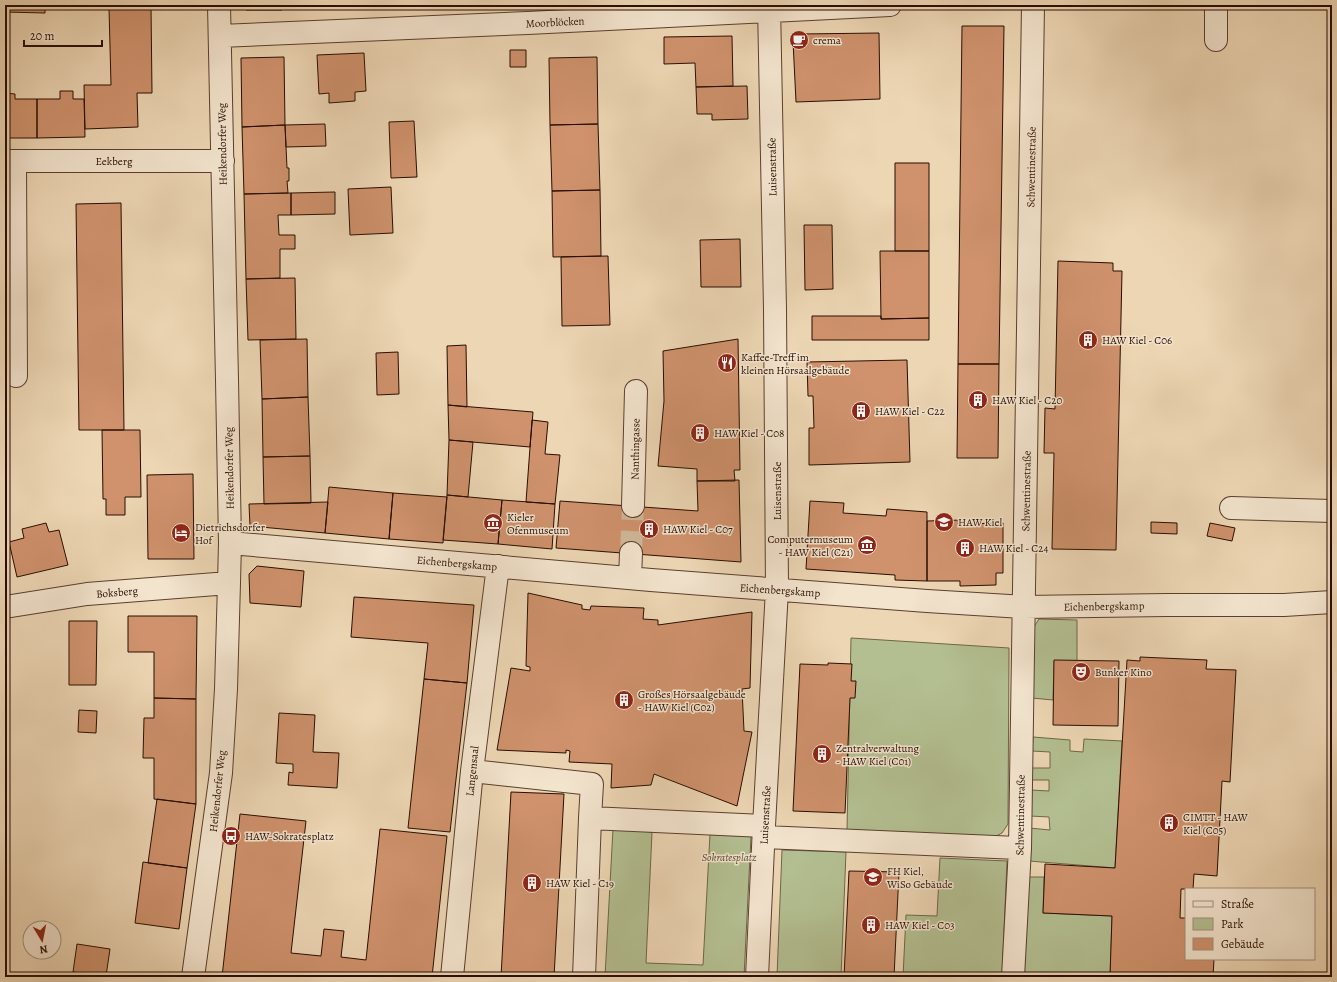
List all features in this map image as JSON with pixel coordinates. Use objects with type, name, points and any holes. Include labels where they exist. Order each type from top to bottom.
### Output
[{"type":"street","name":"Heikendorfer Weg","points":[[193,977],[221,773],[226,689],[229,583],[230,543],[219,5]]},
{"type":"street","name":"Moorblöcken","points":[[220,36],[528,23],[769,8],[890,5]]},
{"type":"street","name":"Schwentinestraße","points":[[1014,977],[1020,848],[1033,5]]},
{"type":"street","points":[[1216,5],[1216,40]]},
{"type":"street","name":"Luisenstraße","points":[[757,977],[777,589],[775,301],[769,8]]},
{"type":"street","points":[[10,161],[16,376]]},
{"type":"street","name":"Eekberg","points":[[10,161],[223,161]]},
{"type":"street","name":"Nanthingasse","points":[[633,506],[636,392]]},
{"type":"street","points":[[1231,508],[1332,511]]},
{"type":"street","name":"Eichenbergskamp","points":[[230,543],[630,578],[1024,607],[1284,605],[1332,602]]},
{"type":"street","points":[[630,578],[631,554]]},
{"type":"street","name":"Langensaal","points":[[452,977],[472,771],[498,566]]},
{"type":"street","name":"Boksberg","points":[[5,607],[87,594],[229,583]]},
{"type":"street","points":[[472,771],[592,784],[584,977]]},
{"type":"street","points":[[590,818],[1020,848]]},
{"type":"green space","points":[[1039,619],[1077,620],[1077,661],[1054,661],[1053,700],[1032,698],[1033,632]]},
{"type":"green space","points":[[851,638],[1009,648],[1008,824],[1002,833],[992,838],[847,830]]},
{"type":"green space","points":[[1033,737],[1070,740],[1070,751],[1083,752],[1084,739],[1122,741],[1115,868],[1029,861],[1029,828],[1050,830],[1049,817],[1030,816],[1031,790],[1049,791],[1049,780],[1031,780],[1031,768],[1050,768],[1050,752],[1032,751]]},
{"type":"green space","name":"Sokratesplatz","points":[[613,829],[652,832],[646,963],[703,965],[710,834],[751,836],[744,977],[605,977]]},
{"type":"green space","points":[[782,850],[846,852],[841,977],[777,977]]},
{"type":"green space","points":[[940,858],[1007,861],[1002,977],[903,977],[906,915],[937,916]]},
{"type":"green space","points":[[1029,877],[1044,877],[1043,913],[1112,916],[1110,977],[1024,977]]},
{"type":"building","points":[[5,5],[45,5],[45,13],[5,12]]},
{"type":"building","points":[[241,5],[282,5],[282,10],[246,10]]},
{"type":"building","points":[[151,7],[152,93],[137,93],[138,127],[85,129],[84,85],[111,85],[109,8]]},
{"type":"building","points":[[962,26],[1004,26],[999,364],[958,364]]},
{"type":"building","points":[[879,33],[880,99],[796,102],[793,41],[800,34]]},
{"type":"building","points":[[732,36],[733,86],[696,87],[695,63],[664,64],[664,37]]},
{"type":"building","points":[[510,50],[526,50],[526,67],[510,67]]},
{"type":"building","points":[[364,53],[366,91],[355,92],[355,101],[329,103],[329,93],[319,94],[317,55]]},
{"type":"building","points":[[284,57],[285,125],[242,127],[241,58]]},
{"type":"building","points":[[597,57],[598,124],[550,125],[549,58]]},
{"type":"building","points":[[747,86],[748,119],[712,120],[712,114],[697,114],[696,87]]},
{"type":"building","points":[[60,91],[73,91],[73,99],[84,99],[85,137],[37,138],[37,99],[60,99]]},
{"type":"building","points":[[5,93],[15,94],[15,99],[37,99],[37,138],[5,138]]},
{"type":"building","points":[[414,121],[417,177],[391,178],[389,122]]},
{"type":"building","points":[[325,124],[326,146],[286,147],[285,125]]},
{"type":"building","points":[[598,124],[600,190],[552,191],[550,125]]},
{"type":"building","points":[[285,125],[287,168],[289,168],[289,181],[287,181],[288,193],[244,194],[242,127]]},
{"type":"building","points":[[895,163],[929,163],[929,251],[895,251]]},
{"type":"building","points":[[391,187],[393,233],[350,235],[348,189]]},
{"type":"building","points":[[600,190],[601,256],[553,257],[552,191]]},
{"type":"building","points":[[335,192],[335,214],[291,215],[291,193]]},
{"type":"building","points":[[291,193],[291,215],[278,215],[279,235],[295,235],[295,249],[280,249],[280,278],[246,279],[244,194]]},
{"type":"building","points":[[121,203],[124,430],[79,430],[76,204]]},
{"type":"building","points":[[804,225],[832,225],[833,289],[805,290]]},
{"type":"building","points":[[740,239],[741,287],[701,287],[700,240]]},
{"type":"building","points":[[880,251],[929,251],[929,318],[881,319]]},
{"type":"building","points":[[608,256],[610,325],[562,326],[561,257]]},
{"type":"building","name":"HAW Kiel - C06","points":[[1058,261],[1113,263],[1113,271],[1122,271],[1116,550],[1052,549],[1054,453],[1044,453],[1045,408],[1055,409]]},
{"type":"building","points":[[295,278],[296,339],[248,340],[246,279]]},
{"type":"building","points":[[812,316],[881,316],[881,319],[929,318],[929,340],[812,340]]},
{"type":"building","points":[[307,339],[308,397],[262,399],[260,340]]},
{"type":"building","name":"HAW Kiel - C08","points":[[738,339],[740,470],[734,470],[735,481],[697,481],[697,469],[658,466],[664,401],[663,351]]},
{"type":"building","points":[[466,345],[467,407],[448,405],[447,346]]},
{"type":"building","points":[[398,352],[399,394],[377,395],[376,353]]},
{"type":"building","name":"HAW Kiel - C22","points":[[907,360],[910,462],[809,465],[809,428],[814,428],[813,396],[808,396],[807,362]]},
{"type":"building","name":"HAW Kiel - C20","points":[[958,364],[999,364],[998,458],[957,458]]},
{"type":"building","points":[[308,397],[310,456],[263,457],[262,399]]},
{"type":"building","points":[[448,405],[533,412],[530,447],[449,440]]},
{"type":"building","points":[[532,420],[548,422],[545,454],[560,455],[555,504],[526,502]]},
{"type":"building","points":[[102,430],[140,430],[141,497],[125,497],[125,515],[106,515],[106,499],[103,499]]},
{"type":"building","points":[[449,440],[473,442],[468,497],[447,495]]},
{"type":"building","points":[[310,456],[311,503],[264,504],[263,457]]},
{"type":"building","points":[[193,474],[194,559],[148,559],[147,475]]},
{"type":"building","name":"HAW Kiel - C07","points":[[739,480],[741,562],[556,548],[560,501],[698,511],[697,481]]},
{"type":"building","points":[[329,487],[393,493],[389,539],[325,533]]},
{"type":"building","points":[[393,493],[447,497],[443,543],[389,539]]},
{"type":"building","points":[[447,495],[502,500],[498,544],[443,540]]},
{"type":"building","points":[[502,500],[555,504],[552,549],[498,544]]},
{"type":"building","name":"Computermuseum - HAW Kiel (C21)","points":[[810,501],[844,503],[843,513],[886,516],[887,509],[927,512],[927,581],[895,580],[895,575],[806,569]]},
{"type":"building","points":[[328,502],[325,533],[250,526],[249,504]]},
{"type":"building","name":"HAW Kiel - C24","points":[[962,520],[962,524],[1003,523],[1003,573],[996,573],[996,585],[960,586],[960,581],[927,581],[927,521]]},
{"type":"building","points":[[1151,522],[1177,523],[1177,534],[1151,533]]},
{"type":"building","points":[[46,523],[49,532],[59,530],[68,565],[17,577],[9,542],[24,538],[22,529]]},
{"type":"building","points":[[1210,523],[1235,528],[1232,541],[1207,536]]},
{"type":"building","points":[[257,566],[304,571],[301,607],[250,603],[249,574]]},
{"type":"building","name":"Großes Hörsaalgebäude - HAW Kiel (C02)","points":[[528,593],[582,605],[582,609],[590,610],[591,606],[644,608],[643,619],[658,620],[658,625],[752,612],[750,688],[742,689],[744,731],[752,732],[737,806],[654,774],[651,785],[611,788],[612,764],[569,762],[570,751],[566,750],[566,753],[497,750],[511,668],[530,671],[530,667],[526,666]]},
{"type":"building","points":[[354,597],[474,605],[467,683],[424,679],[428,643],[351,637]]},
{"type":"building","points":[[128,616],[197,616],[196,699],[154,698],[154,652],[128,652]]},
{"type":"building","points":[[69,621],[97,621],[96,685],[69,685]]},
{"type":"building","name":"CIMTT - HAW Kiel (C05)","points":[[1140,657],[1207,660],[1206,669],[1236,670],[1230,782],[1222,781],[1217,876],[1194,874],[1193,888],[1181,889],[1180,918],[1185,918],[1185,960],[1214,960],[1213,977],[1110,977],[1112,916],[1043,913],[1045,864],[1115,868],[1127,660],[1140,661]]},
{"type":"building","points":[[1054,660],[1119,661],[1118,726],[1053,725]]},
{"type":"building","name":"Zentralverwaltung - HAW Kiel (C01)","points":[[828,663],[852,664],[851,681],[856,681],[855,698],[850,698],[845,813],[793,811],[800,664],[828,665]]},
{"type":"building","points":[[424,679],[467,683],[450,832],[408,828]]},
{"type":"building","points":[[154,698],[196,699],[196,804],[154,799],[154,758],[143,758],[144,718],[154,718]]},
{"type":"building","points":[[79,710],[97,711],[96,733],[78,732]]},
{"type":"building","points":[[279,713],[315,715],[313,752],[339,753],[337,788],[288,785],[289,772],[293,773],[293,764],[276,763]]},
{"type":"building","name":"HAW Kiel - C19","points":[[511,792],[564,794],[554,977],[501,977]]},
{"type":"building","points":[[157,799],[196,804],[187,868],[148,863]]},
{"type":"building","points":[[240,814],[306,821],[291,953],[321,956],[324,929],[344,931],[341,957],[366,960],[380,829],[447,836],[432,977],[222,977]]},
{"type":"building","points":[[143,862],[187,868],[179,929],[135,923]]},
{"type":"building","name":"HAW Kiel - C03","points":[[849,871],[899,872],[894,977],[844,977]]},
{"type":"building","points":[[77,944],[110,949],[106,976],[73,972]]},
{"type":"tunnel","points":[[631,553],[633,506]]},
{"type":"place","name":"crema","points":[[799,40]]},
{"type":"place","name":"HAW Kiel - C06","points":[[1088,340]]},
{"type":"place","name":"Kaffee-Treff im kleinen Hörsaalgebäude","points":[[727,363]]},
{"type":"place","name":"HAW Kiel - C20","points":[[978,400]]},
{"type":"place","name":"HAW Kiel - C22","points":[[861,411]]},
{"type":"place","name":"HAW Kiel - C08","points":[[700,433]]},
{"type":"place","name":"HAW Kiel","points":[[944,522]]},
{"type":"place","name":"Kieler Ofenmuseum","points":[[493,523]]},
{"type":"place","name":"HAW Kiel - C07","points":[[649,529]]},
{"type":"place","name":"Dietrichsdorfer Hof","points":[[181,533]]},
{"type":"place","name":"Computermuseum - HAW Kiel (C21)","points":[[867,545]]},
{"type":"place","name":"HAW Kiel - C24","points":[[965,548]]},
{"type":"place","name":"Bunker Kino","points":[[1081,672]]},
{"type":"place","name":"Großes Hörsaalgebäude - HAW Kiel (C02)","points":[[624,700]]},
{"type":"place","name":"Zentralverwaltung - HAW Kiel (C01)","points":[[822,754]]},
{"type":"place","name":"CIMTT - HAW Kiel (C05)","points":[[1169,823]]},
{"type":"place","name":"HAW-Sokratesplatz","points":[[231,836]]},
{"type":"place","name":"FH Kiel, WiSo Gebäude","points":[[873,877]]},
{"type":"place","name":"HAW Kiel - C19","points":[[532,883]]},
{"type":"place","name":"HAW Kiel - C03","points":[[871,925]]}]
